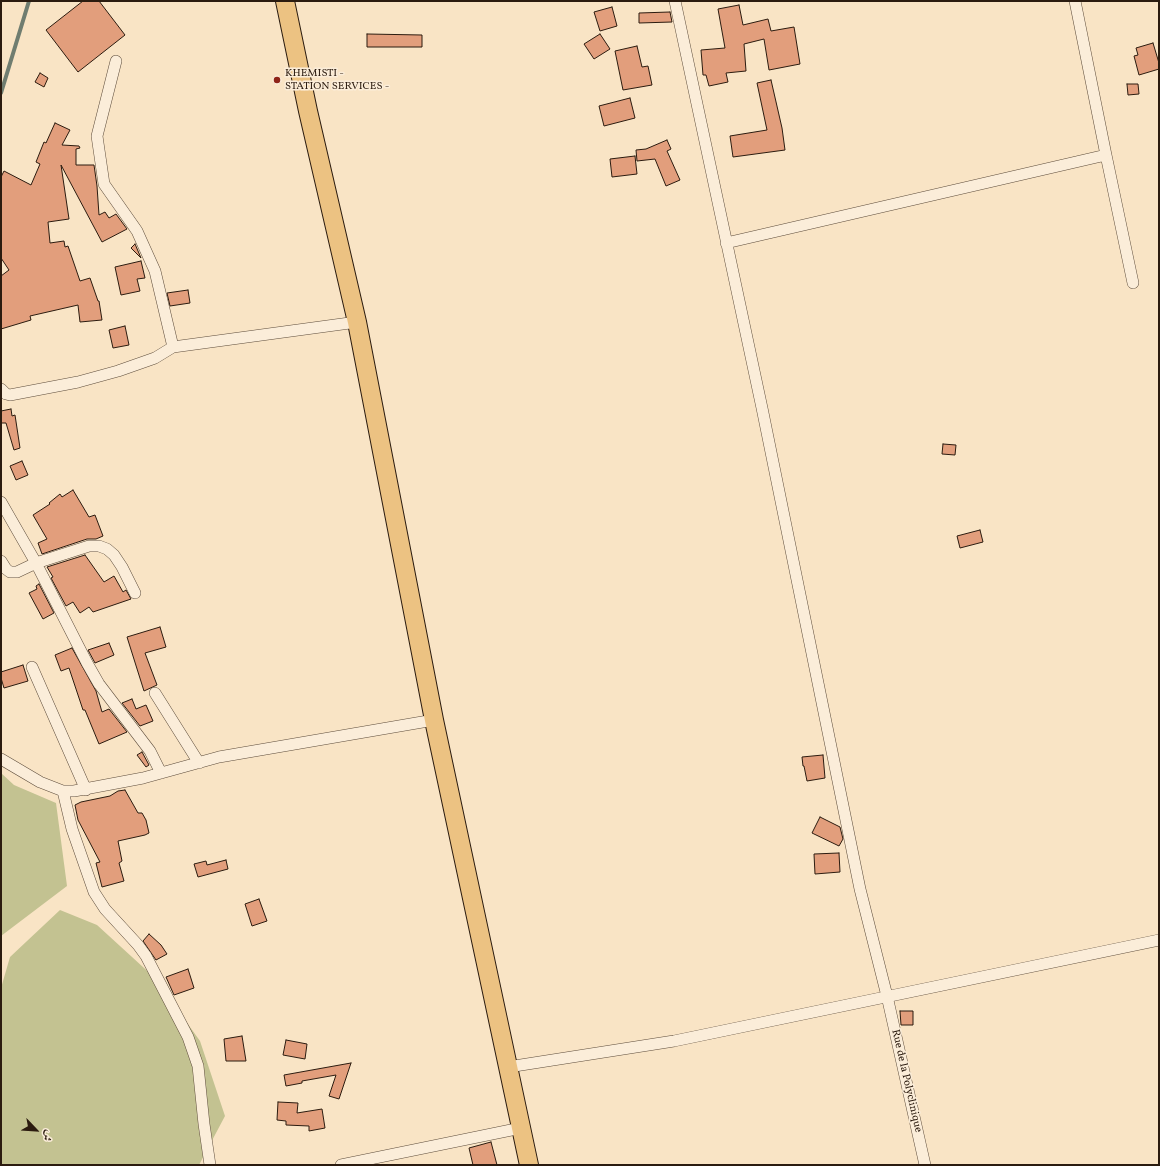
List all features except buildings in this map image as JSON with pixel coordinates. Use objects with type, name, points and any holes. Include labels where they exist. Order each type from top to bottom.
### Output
[{"type":"main road","points":[[285,1],[308,111],[357,322],[434,720],[529,1165]]},
{"type":"street","name":"Rue de la Polyclinique","points":[[675,1],[770,447],[860,889],[887,996],[925,1165]]},
{"type":"street","points":[[1075,1],[1133,284]]},
{"type":"street","points":[[116,61],[98,136],[104,184],[137,231],[155,271],[173,347]]},
{"type":"street","points":[[726,243],[1106,155]]},
{"type":"street","points":[[1,389],[6,394],[10,395],[78,382],[118,371],[155,358],[173,347],[357,322]]},
{"type":"street","points":[[1,502],[36,564],[86,663],[99,684],[150,751],[161,773]]},
{"type":"street","points":[[1,561],[10,572],[17,572],[89,546],[99,546],[107,549],[114,555],[135,593]]},
{"type":"street","points":[[32,668],[86,790]]},
{"type":"street","points":[[155,693],[199,763]]},
{"type":"street","points":[[1,759],[40,782],[63,791],[74,792],[143,778],[219,757],[434,720]]},
{"type":"street","points":[[63,791],[72,828],[94,892],[105,909],[138,945],[146,956],[188,1038],[198,1066],[210,1165]]},
{"type":"street","points":[[508,1067],[674,1041],[1159,940]]},
{"type":"street","points":[[341,1165],[521,1128]]},
{"type":"shaded area","points":[[1,773],[14,785],[56,803],[67,886],[1,936]]},
{"type":"shaded area","points":[[60,910],[97,925],[155,978],[200,1041],[225,1116],[199,1165],[1,1165],[1,988],[10,957]]},
{"type":"waterway","points":[[1,93],[29,1]]},
{"type":"place","name":"KHEMISTI - STATION SERVICES -","points":[[277,80]]}]
